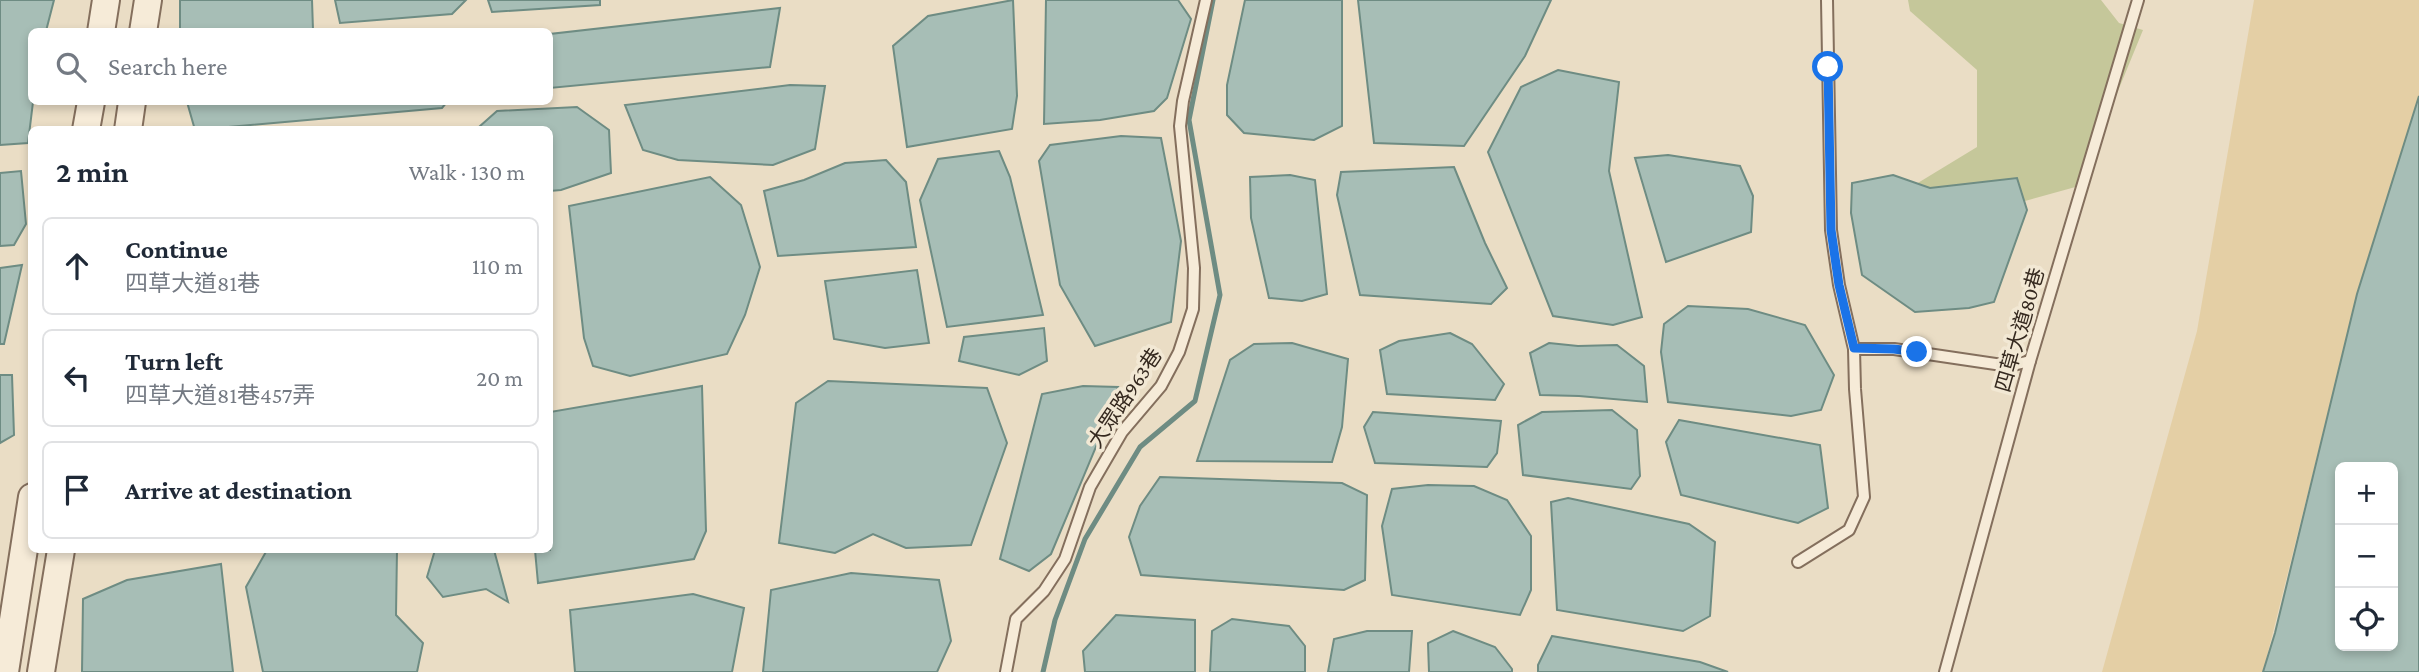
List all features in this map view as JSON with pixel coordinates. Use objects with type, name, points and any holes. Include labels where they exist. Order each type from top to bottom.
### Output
[{"type":"street","points":[[102,28],[106,0]]},
{"type":"street","points":[[144,28],[148,0]]},
{"type":"street","points":[[87,126],[90,105]]},
{"type":"street","points":[[129,126],[132,105]]},
{"type":"street","points":[[5,672],[28,523]]},
{"type":"street","points":[[41,672],[61,553]]},
{"type":"lane","name":"大眾路963巷","points":[[1006,672],[1016,620],[1044,591],[1065,559],[1090,487],[1122,432],[1161,386],[1179,352],[1194,309],[1194,268],[1180,126],[1183,101],[1206,0]]},
{"type":"lane","points":[[1798,562],[1849,530],[1864,497],[1854,348],[1839,285],[1831,230],[1827,0]]},
{"type":"lane","name":"四草大道80巷","points":[[1945,672],[2030,361],[2138,0]]},
{"type":"lane","points":[[1854,348],[1894,349],[2009,366],[2030,361]]},
{"type":"green space","points":[[1908,0],[2101,0],[2119,23],[2143,30],[2079,186],[1964,218],[1903,192],[1977,147],[1977,70],[1910,11]]},
{"type":"sand","points":[[2254,0],[2419,0],[2419,97],[2353,313],[2263,672],[2102,672],[2197,331]]},
{"type":"water","points":[[0,0],[54,0],[47,28],[28,28],[28,105],[33,105],[28,143],[0,145]]},
{"type":"water","points":[[180,0],[312,0],[313,28],[180,28]]},
{"type":"water","points":[[335,0],[466,0],[452,14],[340,23]]},
{"type":"water","points":[[488,0],[600,0],[600,5],[492,12]]},
{"type":"water","points":[[1013,0],[1017,96],[1012,129],[907,147],[893,46],[928,16]]},
{"type":"water","points":[[1046,0],[1178,0],[1191,19],[1167,98],[1154,111],[1100,120],[1044,124]]},
{"type":"water","points":[[1245,0],[1342,0],[1342,126],[1314,140],[1244,133],[1227,115],[1227,85]]},
{"type":"water","points":[[1358,0],[1551,0],[1525,56],[1464,146],[1374,143]]},
{"type":"water","points":[[780,8],[770,67],[553,88],[553,34]]},
{"type":"water","points":[[1558,70],[1619,82],[1609,171],[1642,317],[1613,325],[1553,316],[1488,152],[1521,87]]},
{"type":"water","points":[[790,85],[825,86],[815,149],[773,165],[678,160],[643,150],[625,105]]},
{"type":"water","points":[[2419,96],[2419,672],[2263,672],[2275,633],[2357,294]]},
{"type":"water","points":[[188,105],[444,105],[442,108],[240,126],[194,126]]},
{"type":"water","points":[[577,107],[609,130],[611,173],[553,191],[553,126],[480,126],[497,111]]},
{"type":"water","points":[[1121,136],[1161,138],[1181,241],[1171,322],[1095,346],[1060,285],[1039,161],[1050,145]]},
{"type":"water","points":[[999,151],[1010,177],[1043,315],[947,327],[920,200],[938,159]]},
{"type":"water","points":[[1668,155],[1740,166],[1753,196],[1751,232],[1666,262],[1635,158]]},
{"type":"water","points":[[886,160],[906,182],[916,247],[778,256],[764,191],[804,180],[845,163]]},
{"type":"water","points":[[1454,167],[1507,288],[1491,304],[1360,295],[1337,195],[1341,172]]},
{"type":"water","points":[[21,171],[26,224],[14,245],[0,246],[0,173]]},
{"type":"water","points":[[1290,175],[1315,180],[1327,294],[1302,301],[1269,298],[1251,218],[1250,177]]},
{"type":"water","points":[[1893,175],[1930,188],[2017,178],[2027,210],[1994,302],[1969,308],[1915,312],[1862,275],[1851,213],[1852,183]]},
{"type":"water","points":[[710,177],[741,205],[760,267],[745,315],[727,354],[630,376],[593,366],[584,338],[569,206]]},
{"type":"water","points":[[22,265],[4,344],[0,344],[0,268]]},
{"type":"water","points":[[917,270],[929,343],[885,348],[834,339],[825,281]]},
{"type":"water","points":[[1688,306],[1748,309],[1805,325],[1834,375],[1821,410],[1791,416],[1668,402],[1661,352],[1664,324]]},
{"type":"water","points":[[1044,328],[1047,361],[1019,375],[959,361],[964,337]]},
{"type":"water","points":[[1450,333],[1472,344],[1504,384],[1495,400],[1387,394],[1380,350],[1399,341]]},
{"type":"water","points":[[1292,343],[1348,359],[1342,427],[1332,462],[1197,461],[1230,360],[1254,344]]},
{"type":"water","points":[[1549,343],[1578,346],[1617,345],[1644,366],[1647,402],[1540,395],[1530,353]]},
{"type":"water","points":[[0,375],[12,375],[14,435],[0,443]]},
{"type":"water","points":[[828,381],[987,388],[1007,443],[971,545],[906,548],[873,534],[835,553],[779,543],[796,403]]},
{"type":"water","points":[[702,386],[706,531],[694,559],[538,583],[535,553],[553,553],[553,411]]},
{"type":"water","points":[[1083,386],[1118,387],[1106,423],[1051,554],[1029,571],[1000,559],[1042,394]]},
{"type":"water","points":[[1612,410],[1637,430],[1640,476],[1631,489],[1523,475],[1518,425],[1542,412]]},
{"type":"water","points":[[1373,412],[1501,421],[1497,453],[1487,467],[1375,463],[1364,427]]},
{"type":"water","points":[[1679,420],[1820,445],[1828,508],[1798,523],[1681,495],[1666,442]]},
{"type":"water","points":[[1160,477],[1342,483],[1367,495],[1365,580],[1344,590],[1141,575],[1129,537],[1140,506]]},
{"type":"water","points":[[1428,485],[1474,486],[1507,500],[1531,536],[1531,590],[1520,615],[1392,595],[1382,526],[1392,489]]},
{"type":"water","points":[[1568,498],[1689,524],[1715,542],[1710,616],[1683,631],[1557,610],[1551,502]]},
{"type":"water","points":[[265,553],[397,553],[396,615],[423,643],[417,672],[263,672],[246,587]]},
{"type":"water","points":[[434,553],[495,553],[508,602],[486,589],[443,597],[427,577]]},
{"type":"water","points":[[221,564],[233,672],[82,672],[83,599],[127,580]]},
{"type":"water","points":[[851,573],[939,580],[951,641],[937,672],[763,672],[771,590]]},
{"type":"water","points":[[693,594],[744,608],[732,672],[575,672],[570,610]]},
{"type":"water","points":[[1116,615],[1195,620],[1195,672],[1085,672],[1083,651]]},
{"type":"water","points":[[1232,619],[1289,626],[1305,646],[1305,672],[1210,672],[1212,631]]},
{"type":"water","points":[[1367,631],[1412,631],[1409,672],[1328,672],[1334,639]]},
{"type":"water","points":[[1453,631],[1495,647],[1512,672],[1429,672],[1428,643]]},
{"type":"water","points":[[1552,636],[1700,662],[1728,672],[1538,672],[1538,665]]},
{"type":"waterway","points":[[1043,672],[1055,620],[1085,539],[1140,447],[1195,401],[1220,295],[1189,120],[1213,0]]},
{"type":"route","points":[[1828,67],[1831,230],[1839,285],[1854,348],[1917,352]]}]
